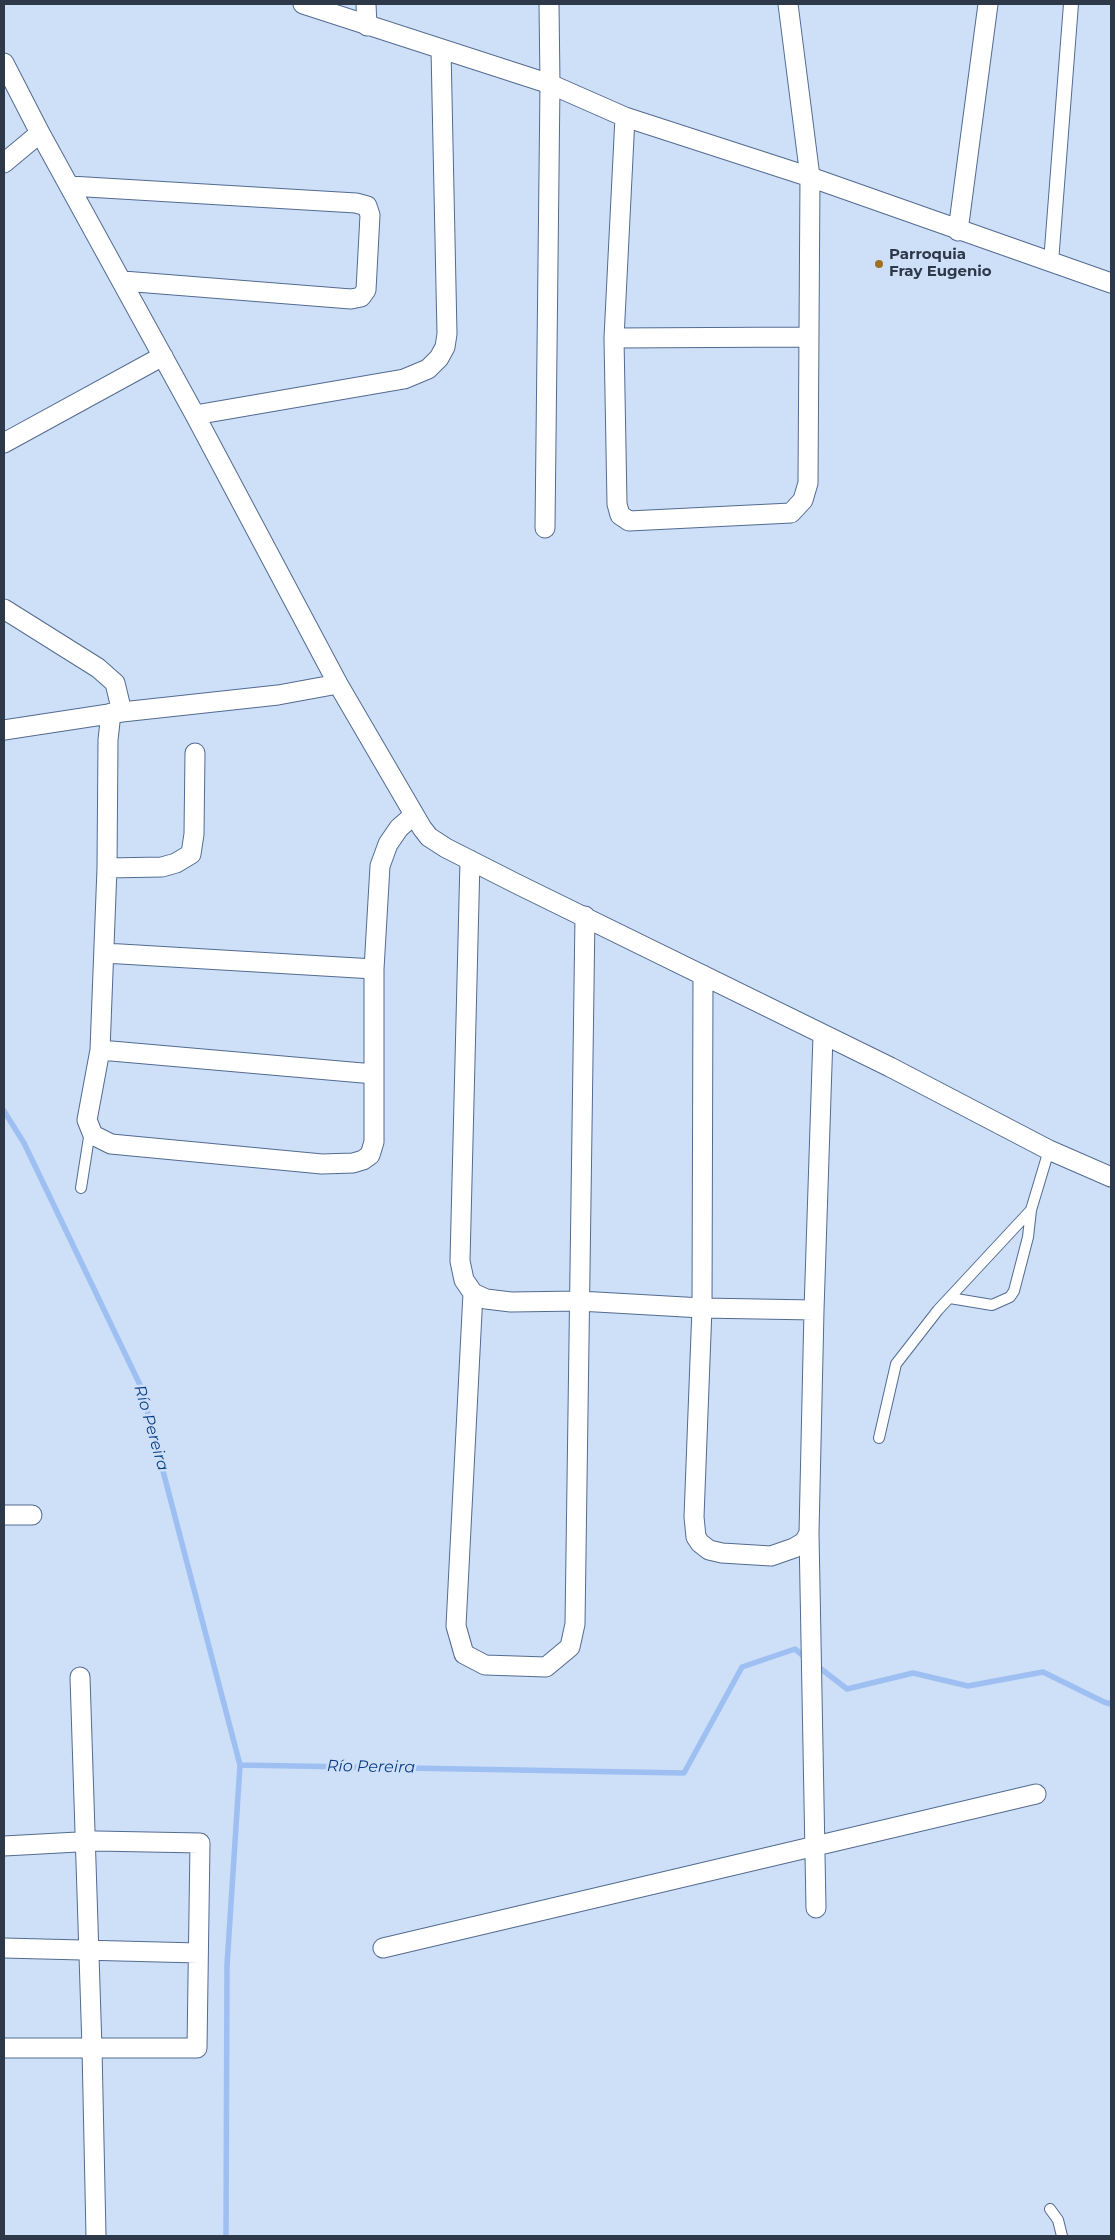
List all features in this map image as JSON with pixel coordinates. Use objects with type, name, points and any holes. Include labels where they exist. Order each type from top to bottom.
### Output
[{"type":"street","points":[[304,4],[550,84],[624,116],[810,177],[958,231],[1111,282]]},
{"type":"street","points":[[366,4],[367,26]]},
{"type":"street","points":[[545,528],[550,84],[549,4]]},
{"type":"street","points":[[624,116],[614,338],[617,504],[620,515],[629,521],[791,514],[803,500],[808,483],[810,177],[788,4]]},
{"type":"street","points":[[958,231],[988,4]]},
{"type":"street","points":[[1051,262],[1071,4]]},
{"type":"street","points":[[195,415],[404,379],[428,369],[439,358],[445,347],[447,334],[441,49]]},
{"type":"street","points":[[4,63],[40,133],[123,281],[338,684],[414,815],[430,837],[470,860],[823,1035],[1049,1150],[1111,1177]]},
{"type":"street","points":[[4,163],[40,133]]},
{"type":"street","points":[[70,186],[356,203],[367,206],[370,215],[366,290],[361,297],[351,299],[123,281]]},
{"type":"street","points":[[614,338],[809,337]]},
{"type":"street","points":[[4,443],[163,356]]},
{"type":"street","points":[[4,609],[98,668],[115,683],[117,712],[108,740],[107,868],[100,1050],[87,1120],[90,1131],[97,1138],[111,1144],[322,1164],[353,1164],[366,1158],[373,1149],[374,969],[380,866],[388,844],[399,828],[414,815]]},
{"type":"street","points":[[4,730],[117,712],[278,696],[338,684]]},
{"type":"street","points":[[107,868],[162,867],[176,863],[191,854],[194,834],[195,753]]},
{"type":"street","points":[[470,860],[460,1261],[464,1280],[473,1293],[486,1299],[511,1302],[580,1302],[702,1308],[814,1310]]},
{"type":"street","points":[[473,1293],[456,1626],[464,1654],[485,1665],[546,1667],[570,1647],[575,1624],[585,916]]},
{"type":"street","points":[[104,953],[374,969]]},
{"type":"street","points":[[703,975],[702,1308],[694,1518],[696,1536],[700,1543],[709,1550],[716,1552],[771,1556],[794,1548],[804,1542],[810,1533]]},
{"type":"street","points":[[816,1908],[810,1533],[814,1310],[823,1035]]},
{"type":"street","points":[[100,1050],[374,1074]]},
{"type":"street","points":[[4,1515],[32,1515]]},
{"type":"street","points":[[80,1677],[96,2236]]},
{"type":"street","points":[[383,1948],[1036,1794]]},
{"type":"street","points":[[4,1846],[85,1842],[200,1843],[197,2048],[4,2048]]},
{"type":"street","points":[[4,1948],[198,1953]]},
{"type":"lane","points":[[81,1188],[90,1131]]},
{"type":"lane","points":[[950,1298],[992,1304],[1010,1297],[1014,1291],[1028,1237],[1031,1210],[1049,1150]]},
{"type":"lane","points":[[879,1438],[896,1364],[950,1298],[1031,1210]]},
{"type":"lane","points":[[1050,2209],[1058,2220],[1062,2236]]},
{"type":"waterway","name":"Río Pereira","points":[[4,1111],[24,1143],[141,1387],[240,1765],[684,1773],[742,1667],[795,1649],[806,1658]]},
{"type":"waterway","name":"Río Pereira","points":[[816,1665],[847,1689],[913,1673],[968,1686],[1043,1672],[1111,1704]]},
{"type":"waterway","points":[[226,2236],[227,1965],[240,1765]]},
{"type":"place","name":"Parroquia Fray Eugenio","points":[[879,264]]}]
